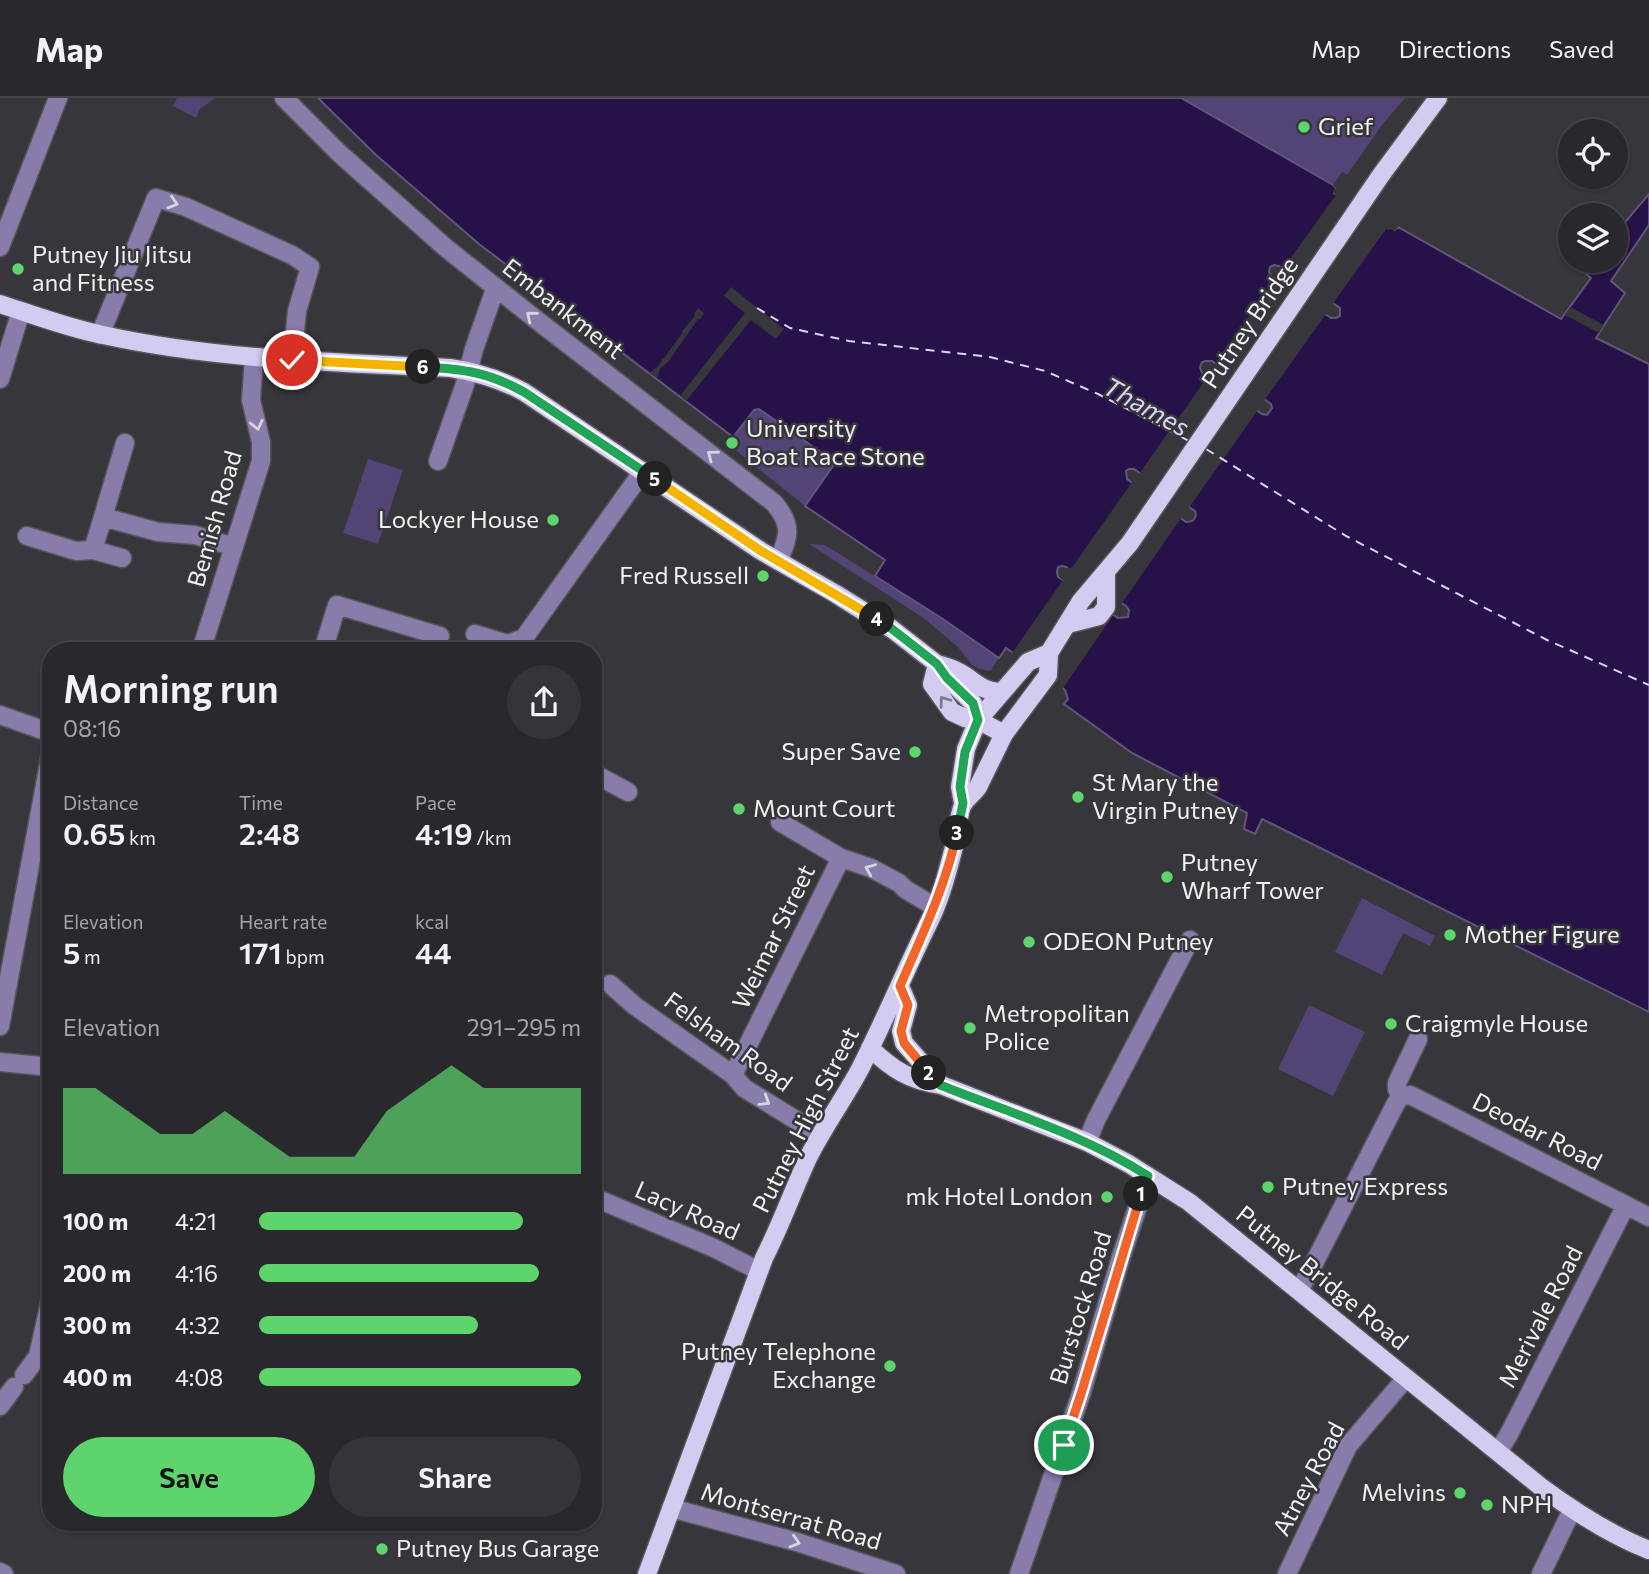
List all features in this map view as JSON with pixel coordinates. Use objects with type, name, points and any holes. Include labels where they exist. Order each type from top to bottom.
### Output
[{"type":"main road","name":"Putney Bridge","points":[[1049,653],[1068,624],[1099,617],[1106,607],[1106,573],[1130,543],[1370,191],[1438,98]]},
{"type":"main road","points":[[0,304],[100,335],[149,344],[254,358],[469,370],[503,381],[524,392],[778,561],[892,629],[937,664],[947,678],[973,703],[978,720],[1004,734],[1048,675],[1049,653],[1028,662],[978,720],[965,752],[960,787],[963,803]]},
{"type":"main road","points":[[937,664],[994,692],[1005,687]]},
{"type":"main road","name":"Putney High Street","points":[[646,1574],[759,1271],[820,1135],[847,1092],[900,986],[935,907],[950,863],[963,803],[978,787],[1004,734]]},
{"type":"main road","name":"Putney Bridge Road","points":[[900,986],[908,1005],[901,1031],[904,1043],[940,1085]]},
{"type":"main road","name":"Putney Bridge Road","points":[[870,1048],[886,1063],[908,1077],[940,1085],[1087,1142],[1129,1164],[1189,1202],[1572,1510],[1619,1537],[1649,1550]]},
{"type":"street","points":[[0,247],[58,98]]},
{"type":"street","name":"Embankment","points":[[284,98],[381,191],[446,248],[774,503],[788,524],[786,542],[778,561]]},
{"type":"street","points":[[100,335],[156,198],[186,207],[292,255],[310,267],[297,310],[292,360]]},
{"type":"street","points":[[438,461],[497,288]]},
{"type":"street","points":[[0,379],[21,311]]},
{"type":"street","name":"Bemish Road","points":[[204,642],[261,461],[261,442],[251,400],[254,358]]},
{"type":"street","points":[[93,550],[125,443]]},
{"type":"street","points":[[513,642],[524,638],[643,471]]},
{"type":"street","points":[[103,517],[158,532],[195,535],[234,547]]},
{"type":"street","points":[[27,536],[76,551],[93,550],[122,558]]},
{"type":"street","points":[[326,642],[337,605],[440,636]]},
{"type":"street","points":[[475,634],[501,642]]},
{"type":"street","points":[[0,715],[42,730]]},
{"type":"street","points":[[602,778],[628,792]]},
{"type":"street","points":[[0,1026],[42,801]]},
{"type":"street","name":"Weimar Street","points":[[780,822],[841,858],[890,878],[935,907]]},
{"type":"street","name":"Weimar Street","points":[[733,1075],[841,858]]},
{"type":"street","points":[[1087,1142],[1190,940]]},
{"type":"street","name":"Felsham Road","points":[[610,984],[635,1006],[733,1075],[744,1088],[820,1135]]},
{"type":"street","points":[[1299,1290],[1401,1096],[1397,1083],[1418,1039]]},
{"type":"street","points":[[0,1062],[42,1066]]},
{"type":"street","name":"Deodar Road","points":[[1401,1096],[1410,1095],[1649,1217]]},
{"type":"street","name":"Burstock Road","points":[[1019,1574],[1081,1394],[1148,1176]]},
{"type":"street","name":"Lacy Road","points":[[602,1201],[703,1243],[759,1271]]},
{"type":"street","name":"Merivale Road","points":[[1498,1451],[1626,1205]]},
{"type":"street","points":[[0,1406],[38,1356],[42,1338]]},
{"type":"street","name":"Atney Road","points":[[1287,1574],[1348,1447],[1406,1378]]},
{"type":"street","name":"Montserrat Road","points":[[671,1508],[797,1542],[897,1574]]},
{"type":"street","points":[[1541,1574],[1572,1510]]},
{"type":"shaded area","points":[[177,98],[215,98],[200,109],[196,118],[173,106]]},
{"type":"shaded area","points":[[1181,98],[1405,98],[1382,125],[1347,175],[1342,172],[1333,185]]},
{"type":"shaded area","points":[[759,409],[831,459],[833,466],[805,506],[728,444],[755,410]]},
{"type":"shaded area","points":[[368,459],[403,470],[378,544],[343,533]]},
{"type":"shaded area","points":[[809,544],[825,545],[943,619],[999,658],[993,669],[989,671],[972,665],[958,647],[925,619]]},
{"type":"shaded area","points":[[1362,898],[1435,936],[1430,946],[1403,933],[1382,975],[1335,952]]},
{"type":"shaded area","points":[[1309,1005],[1365,1032],[1333,1096],[1278,1069]]},
{"type":"water","name":"Thames","points":[[318,98],[1181,98],[1333,185],[1336,188],[1334,193],[1395,230],[1398,227],[1561,319],[1591,278],[1585,273],[1616,273],[1611,281],[1625,293],[1596,338],[1649,364],[1649,1012],[1262,819],[1255,834],[1244,829],[1247,813],[1132,753],[1064,704],[1068,699],[1065,690],[1006,648],[999,658],[875,576],[885,560],[805,506],[833,466],[831,459],[759,409],[754,410],[733,437],[479,244],[376,155]],"holes":[[[1274,265],[1340,308],[1340,316],[1331,318],[1271,276],[1270,267]],[[1212,361],[1271,404],[1272,408],[1267,415],[1202,373],[1200,367],[1202,362]],[[1134,469],[1195,511],[1194,519],[1186,522],[1127,479],[1126,471]],[[1062,566],[1126,606],[1129,610],[1128,617],[1118,618],[1058,577],[1058,567]]]},
{"type":"water","points":[[1649,194],[1649,225],[1628,256],[1628,219]]},
{"type":"pier","points":[[1335,182],[1340,186],[1338,191],[1394,226],[1400,224],[1395,231],[1386,229],[1332,305],[1335,308],[1278,269],[1282,270],[1336,195],[1333,192],[1336,188],[1333,185]]},
{"type":"pier","points":[[1275,274],[1330,314],[1326,314],[1264,401],[1266,405],[1213,367],[1276,279],[1273,276]]},
{"type":"pier","points":[[731,287],[784,329],[776,339],[751,320],[686,401],[680,396],[745,313],[724,296]]},
{"type":"pier","points":[[1570,307],[1604,325],[1599,333],[1565,315]]},
{"type":"pier","points":[[698,308],[704,313],[700,320],[698,319],[668,362],[660,369],[657,378],[649,373],[662,361]]},
{"type":"pier","points":[[1207,372],[1262,410],[1258,410],[1188,509],[1190,512],[1134,474],[1139,474],[1208,376]]},
{"type":"pier","points":[[1131,478],[1187,517],[1182,517],[1120,606],[1122,608],[1065,570],[1068,567],[1071,569],[1132,482]]},
{"type":"pier","points":[[1062,575],[1118,614],[1114,614],[1061,691],[1007,653],[1012,653],[1063,580],[1060,578]]},
{"type":"ferry route","points":[[757,308],[790,328],[849,341],[990,357],[1045,371],[1098,394],[1191,442]]},
{"type":"ferry route","points":[[1206,449],[1346,536],[1547,640],[1649,685]]},
{"type":"place","name":"Grief","points":[[1304,127]]},
{"type":"place","name":"Putney Jiu Jitsu and Fitness","points":[[18,269]]},
{"type":"place","name":"University Boat Race Stone","points":[[732,443]]},
{"type":"place","name":"Lockyer House","points":[[553,520]]},
{"type":"place","name":"Fred Russell","points":[[763,576]]},
{"type":"place","name":"Super Save","points":[[915,752]]},
{"type":"place","name":"St Mary the Virgin Putney","points":[[1078,797]]},
{"type":"place","name":"Mount Court","points":[[739,809]]},
{"type":"place","name":"Putney Wharf Tower","points":[[1167,877]]},
{"type":"place","name":"Mother Figure","points":[[1450,935]]},
{"type":"place","name":"ODEON Putney","points":[[1029,942]]},
{"type":"place","name":"Craigmyle House","points":[[1391,1024]]},
{"type":"place","name":"Metropolitan Police","points":[[970,1028]]},
{"type":"place","name":"Putney Express","points":[[1268,1187]]},
{"type":"place","name":"mk Hotel London","points":[[1107,1197]]},
{"type":"place","name":"Putney Telephone Exchange","points":[[890,1366]]},
{"type":"place","name":"Melvins","points":[[1460,1493]]},
{"type":"place","name":"NPH","points":[[1487,1505]]},
{"type":"place","name":"Putney Bus Garage","points":[[382,1549]]},
{"type":"route","points":[[292,360],[450,368],[469,370],[503,381],[524,392],[761,551],[892,629],[937,664],[947,678],[973,703],[978,720],[965,752],[960,787],[963,803],[950,863],[931,918],[900,986],[908,1005],[901,1031],[904,1043],[940,1085],[1087,1142],[1148,1176],[1064,1445]]}]
